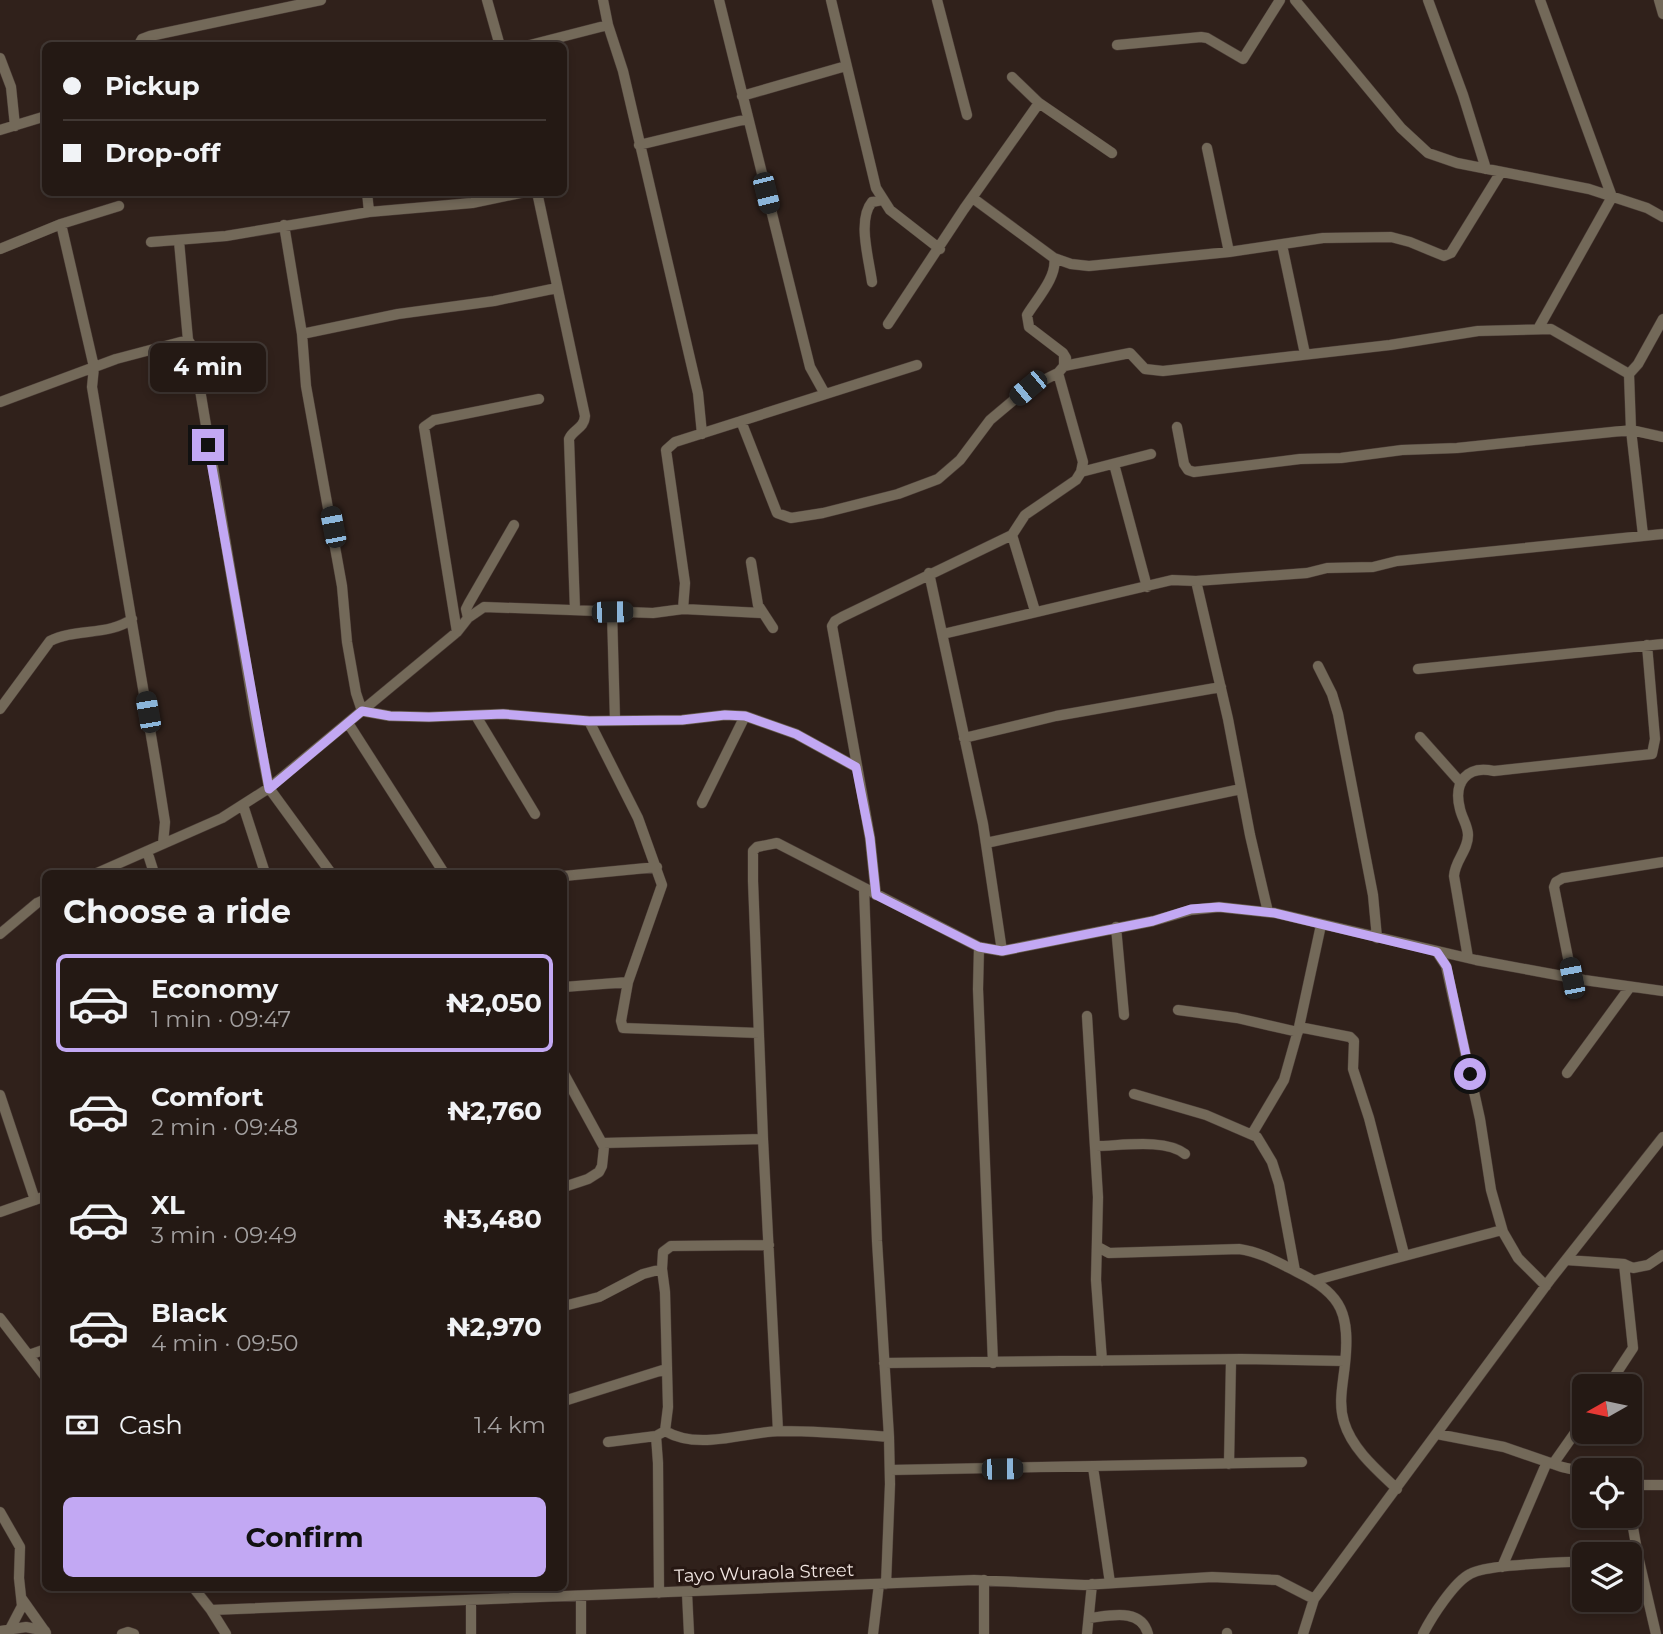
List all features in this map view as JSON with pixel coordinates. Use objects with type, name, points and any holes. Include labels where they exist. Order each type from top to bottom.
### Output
[{"type":"street","points":[[140,42],[150,36],[321,0]]},
{"type":"street","points":[[487,0],[499,42]]},
{"type":"street","points":[[603,0],[623,71],[698,393],[702,433]]},
{"type":"street","points":[[719,0],[810,367],[825,394]]},
{"type":"street","points":[[831,0],[876,188],[890,210],[940,249]]},
{"type":"street","points":[[937,0],[967,115]]},
{"type":"street","points":[[1116,45],[1201,37],[1243,59],[1280,0]]},
{"type":"street","points":[[1295,0],[1413,141],[1428,153],[1486,169],[1589,189],[1647,208],[1663,217]]},
{"type":"street","points":[[1428,0],[1463,95],[1486,169]]},
{"type":"street","points":[[1538,329],[1612,197],[1540,0]]},
{"type":"street","points":[[1659,0],[1663,14]]},
{"type":"street","points":[[542,42],[608,25]]},
{"type":"street","points":[[0,58],[11,87],[15,126]]},
{"type":"street","points":[[742,96],[846,66]]},
{"type":"street","points":[[1012,77],[1039,103],[1112,153]]},
{"type":"street","points":[[888,324],[964,209],[974,199],[1039,103]]},
{"type":"street","points":[[0,130],[42,117]]},
{"type":"street","points":[[639,145],[747,119]]},
{"type":"street","points":[[1207,148],[1228,252]]},
{"type":"street","points":[[974,199],[1054,258],[1071,264],[1089,266],[1228,252],[1323,238],[1391,237],[1444,256],[1448,255],[1502,172]]},
{"type":"street","points":[[367,196],[369,212]]},
{"type":"street","points":[[151,242],[226,236],[369,212],[471,203],[505,196]]},
{"type":"street","points":[[538,196],[584,416],[583,426],[569,439],[575,610]]},
{"type":"street","points":[[872,282],[864,228],[865,212],[872,202],[882,200]]},
{"type":"street","points":[[0,249],[61,224],[119,206]]},
{"type":"street","points":[[61,224],[94,367],[92,387],[135,634],[164,822],[163,844]]},
{"type":"street","points":[[284,225],[302,334],[306,386],[342,586],[347,642],[362,711]]},
{"type":"street","points":[[179,241],[188,340],[193,348],[203,421],[269,789],[329,870]]},
{"type":"street","points":[[1282,245],[1305,354]]},
{"type":"street","points":[[876,895],[870,838],[832,626],[835,621],[929,573],[1012,535],[1025,515],[1076,480],[1081,472],[1083,462],[1070,410],[1063,353],[1029,327],[1027,321],[1027,315],[1051,276],[1056,263],[1054,258]]},
{"type":"street","points":[[302,334],[398,314],[494,301],[557,288]]},
{"type":"street","points":[[1643,535],[1631,430],[1629,374],[1638,364],[1663,319]]},
{"type":"street","points":[[741,421],[774,508],[780,516],[791,518],[898,495],[938,479],[960,460],[990,420],[1028,388],[1064,364],[1131,353],[1145,369],[1163,371],[1390,345],[1478,331],[1551,329],[1629,374]]},
{"type":"street","points":[[0,402],[116,359],[188,340]]},
{"type":"street","points":[[683,609],[685,583],[666,450],[675,442],[917,365]]},
{"type":"street","points":[[457,632],[424,427],[434,420],[538,399]]},
{"type":"street","points":[[1177,427],[1184,464],[1188,470],[1194,472],[1307,458],[1340,458],[1402,450],[1457,448],[1631,430],[1663,437]]},
{"type":"street","points":[[1081,472],[1151,454]]},
{"type":"street","points":[[1114,464],[1147,587]]},
{"type":"street","points":[[468,618],[466,609],[514,525]]},
{"type":"street","points":[[943,634],[1172,580],[1196,581],[1307,573],[1333,568],[1373,567],[1397,561],[1663,534]]},
{"type":"street","points":[[1012,535],[1035,611]]},
{"type":"street","points":[[751,562],[758,605],[761,613],[774,628]]},
{"type":"street","points":[[929,573],[986,843],[1002,951]]},
{"type":"street","points":[[1196,581],[1268,912]]},
{"type":"street","points":[[104,870],[222,818],[269,789],[484,607],[653,613],[683,609],[761,613]]},
{"type":"street","points":[[612,612],[615,720]]},
{"type":"street","points":[[0,709],[50,641],[60,636],[122,626],[132,619]]},
{"type":"street","points":[[122,626],[135,634]]},
{"type":"street","points":[[1418,668],[1663,643]]},
{"type":"street","points":[[1468,958],[1454,876],[1455,865],[1463,852],[1468,835],[1460,808],[1458,792],[1461,783],[1472,771],[1482,769],[1494,771],[1651,754],[1655,739],[1647,645]]},
{"type":"street","points":[[1318,666],[1332,694],[1338,714],[1373,895],[1377,938]]},
{"type":"street","points":[[964,738],[1056,716],[1221,687]]},
{"type":"street","points":[[362,711],[390,716],[503,714],[589,721],[745,716],[796,734],[856,767]]},
{"type":"street","points":[[476,716],[535,814]]},
{"type":"street","points":[[702,803],[745,716]]},
{"type":"street","points":[[589,721],[638,818],[662,885],[628,982],[621,1021],[623,1028],[759,1033]]},
{"type":"street","points":[[348,723],[442,870]]},
{"type":"street","points":[[1420,737],[1461,783]]},
{"type":"street","points":[[986,843],[1241,789]]},
{"type":"street","points":[[243,805],[264,870]]},
{"type":"street","points":[[164,822],[178,837]]},
{"type":"street","points":[[778,1431],[752,851],[757,846],[776,843],[979,947],[1002,951],[1153,921],[1191,909],[1219,907],[1268,912],[1437,952],[1572,978],[1663,990]]},
{"type":"street","points":[[146,851],[153,870]]},
{"type":"street","points":[[1572,978],[1554,887],[1556,881],[1663,862]]},
{"type":"street","points":[[567,876],[657,867]]},
{"type":"street","points":[[864,889],[890,1470],[882,1584],[873,1634]]},
{"type":"street","points":[[0,934],[42,900]]},
{"type":"street","points":[[1252,1133],[1284,1080],[1321,925]]},
{"type":"street","points":[[1116,928],[1124,1016]]},
{"type":"street","points":[[979,947],[978,989],[993,1363]]},
{"type":"street","points":[[1437,952],[1447,967],[1474,1092],[1491,1190],[1502,1230],[1518,1258],[1546,1286]]},
{"type":"street","points":[[1447,967],[1457,956]]},
{"type":"street","points":[[567,987],[628,982]]},
{"type":"street","points":[[1567,1073],[1630,987]]},
{"type":"street","points":[[1178,1010],[1350,1037],[1354,1041],[1353,1069],[1369,1118],[1404,1254]]},
{"type":"street","points":[[1087,1016],[1096,1146],[1096,1280],[1102,1362]]},
{"type":"street","points":[[567,1079],[603,1143],[602,1166],[599,1172],[567,1186]]},
{"type":"street","points":[[1134,1094],[1206,1115],[1252,1133],[1265,1148],[1276,1173],[1295,1270]]},
{"type":"street","points":[[0,1095],[35,1200]]},
{"type":"street","points":[[1303,1634],[1314,1599],[1546,1286],[1663,1137]]},
{"type":"street","points":[[603,1143],[763,1139]]},
{"type":"street","points":[[1096,1146],[1156,1145],[1177,1148],[1185,1154]]},
{"type":"street","points":[[0,1212],[42,1197]]},
{"type":"street","points":[[1313,1281],[1404,1254],[1421,1252],[1502,1230]]},
{"type":"street","points":[[659,1593],[661,1433],[668,1407],[663,1252],[671,1246],[769,1245]]},
{"type":"street","points":[[1098,1247],[1109,1254]]},
{"type":"street","points":[[1097,1262],[1109,1254],[1240,1249],[1256,1251],[1295,1270],[1334,1294],[1344,1322],[1345,1361],[1340,1396],[1347,1430],[1350,1438],[1371,1464],[1397,1489]]},
{"type":"street","points":[[1566,1260],[1624,1264],[1639,1268],[1663,1255]]},
{"type":"street","points":[[1616,1374],[1633,1349],[1624,1264]]},
{"type":"street","points":[[567,1305],[599,1297],[643,1274],[662,1269]]},
{"type":"street","points":[[0,1318],[4,1332],[29,1355],[42,1373]]},
{"type":"street","points":[[29,1355],[42,1350]]},
{"type":"street","points":[[1229,1464],[1231,1360]]},
{"type":"street","points":[[884,1363],[1345,1361]]},
{"type":"street","points":[[567,1400],[666,1369]]},
{"type":"street","points":[[608,1442],[661,1433],[690,1439],[739,1437],[778,1431],[889,1437]]},
{"type":"street","points":[[1437,1434],[1504,1447],[1572,1469]]},
{"type":"street","points":[[1502,1567],[1550,1463],[1572,1435]]},
{"type":"street","points":[[890,1470],[1302,1462]]},
{"type":"street","points":[[1093,1467],[1110,1583]]},
{"type":"street","points":[[1642,1485],[1663,1485]]},
{"type":"street","points":[[0,1512],[20,1547],[20,1612],[5,1630]]},
{"type":"street","points":[[1423,1634],[1461,1579],[1473,1572],[1572,1562]]},
{"type":"street","name":"Tayo Wuraola Street","points":[[211,1610],[471,1600],[522,1593],[581,1596],[984,1580],[1092,1584],[1212,1577],[1277,1580],[1314,1599]]},
{"type":"street","points":[[984,1580],[984,1634]]},
{"type":"street","points":[[1087,1634],[1092,1584]]},
{"type":"street","points":[[1642,1585],[1656,1634]]},
{"type":"street","points":[[195,1591],[226,1634]]},
{"type":"street","points":[[687,1593],[689,1634]]},
{"type":"street","points":[[581,1596],[581,1634]]},
{"type":"street","points":[[22,1599],[46,1633]]},
{"type":"street","points":[[471,1600],[471,1634]]},
{"type":"street","points":[[1089,1618],[1125,1614],[1142,1622],[1148,1634]]},
{"type":"street","points":[[5,1630],[26,1627],[46,1633]]},
{"type":"street","points":[[122,1634],[134,1634]]},
{"type":"route","points":[[208,445],[269,789],[362,711],[390,716],[503,714],[589,721],[745,716],[796,734],[856,767],[870,838],[876,895],[979,947],[1002,951],[1153,921],[1191,909],[1219,907],[1275,913],[1437,952],[1447,967],[1470,1074]]}]
